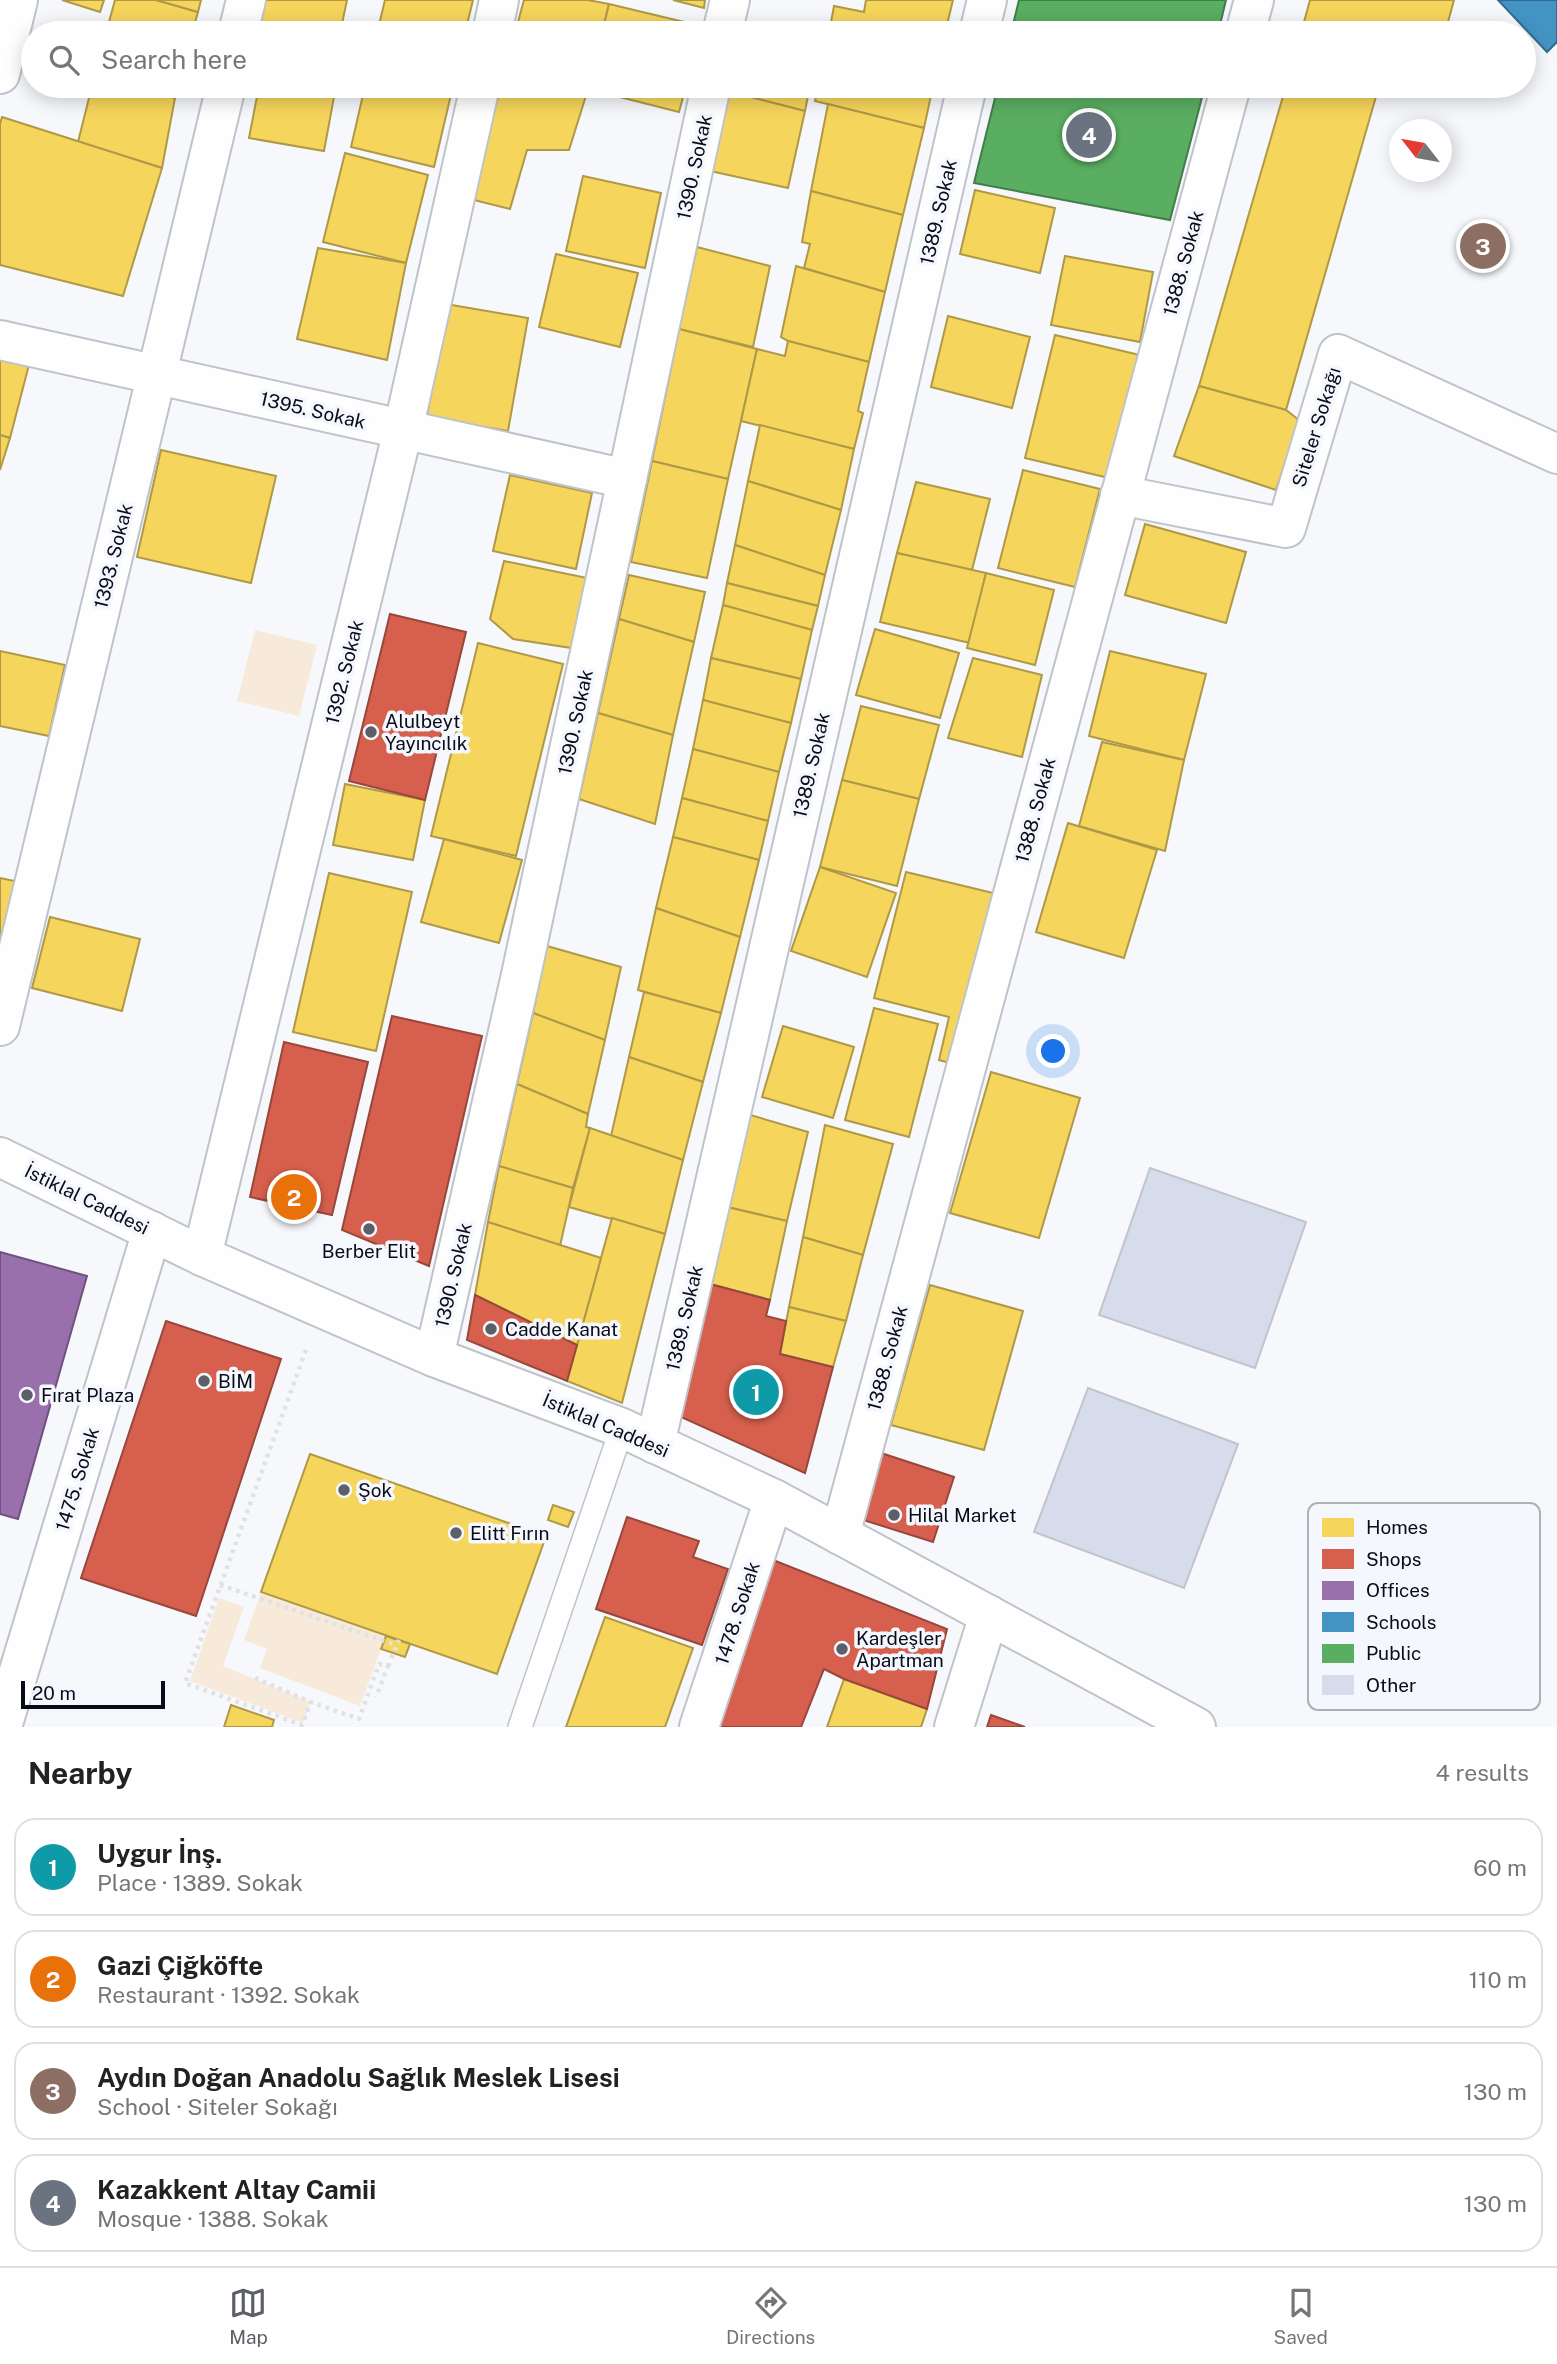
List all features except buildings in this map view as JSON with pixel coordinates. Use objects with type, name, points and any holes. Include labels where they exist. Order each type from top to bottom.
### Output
[{"type":"street","points":[[0,75],[18,0]]},
{"type":"street","points":[[242,21],[246,0]]},
{"type":"street","points":[[495,21],[499,0]]},
{"type":"street","points":[[725,21],[730,0]]},
{"type":"street","points":[[982,21],[986,0]]},
{"type":"street","points":[[1248,21],[1254,0]]},
{"type":"street","name":"1393. Sokak","points":[[0,1026],[223,98]]},
{"type":"street","name":"1392. Sokak","points":[[202,1256],[403,430],[477,98]]},
{"type":"street","name":"1390. Sokak","points":[[434,1357],[524,961],[708,98]]},
{"type":"street","name":"1389. Sokak","points":[[638,1436],[964,98]]},
{"type":"street","name":"1388. Sokak","points":[[839,1535],[1228,98]]},
{"type":"street","name":"1395. Sokak","points":[[0,340],[626,479]]},
{"type":"street","name":"Siteler Sokağı","points":[[1120,495],[1286,528],[1338,354],[1557,454]]},
{"type":"street","name":"İstiklal Caddesi","points":[[0,1157],[202,1256],[434,1357],[638,1436],[774,1499],[1196,1727]]},
{"type":"street","name":"1475. Sokak","points":[[2,1727],[152,1231]]},
{"type":"street","name":"1478. Sokak","points":[[699,1727],[774,1499]]},
{"type":"street","points":[[954,1727],[989,1615]]},
{"type":"lane","points":[[520,1727],[638,1436]]},
{"type":"path","points":[[311,1702],[302,1725],[185,1683],[292,1383],[323,1308]]},
{"type":"path","points":[[220,1585],[397,1642],[376,1697]]},
{"type":"path","points":[[255,1678],[359,1719],[379,1664],[388,1667]]},
{"type":"shaded area","points":[[255,630],[317,645],[299,716],[237,701]]},
{"type":"shaded area","points":[[261,1592],[386,1636],[360,1706],[260,1668],[267,1649],[244,1640]]},
{"type":"shaded area","points":[[219,1598],[244,1607],[223,1666],[311,1702],[303,1723],[190,1681]]},
{"type":"place","name":"Kazakkent Altay Camii","points":[[1089,135]]},
{"type":"place","name":"Aydın Doğan Anadolu Sağlık Meslek Lisesi","points":[[1483,246]]},
{"type":"place","name":"Alulbeyt Yayıncılık","points":[[371,732]]},
{"type":"place","name":"Gazi Çiğköfte","points":[[294,1197]]},
{"type":"place","name":"Berber Elit","points":[[369,1229]]},
{"type":"place","name":"Cadde Kanat","points":[[491,1329]]},
{"type":"place","name":"BİM","points":[[204,1381]]},
{"type":"place","name":"Uygur İnş.","points":[[756,1392]]},
{"type":"place","name":"Fırat Plaza","points":[[27,1395]]},
{"type":"place","name":"Şok","points":[[344,1490]]},
{"type":"place","name":"Hilal Market","points":[[894,1515]]},
{"type":"place","name":"Elitt Fırın","points":[[456,1533]]},
{"type":"place","name":"Kardeşler Apartman","points":[[842,1649]]}]
